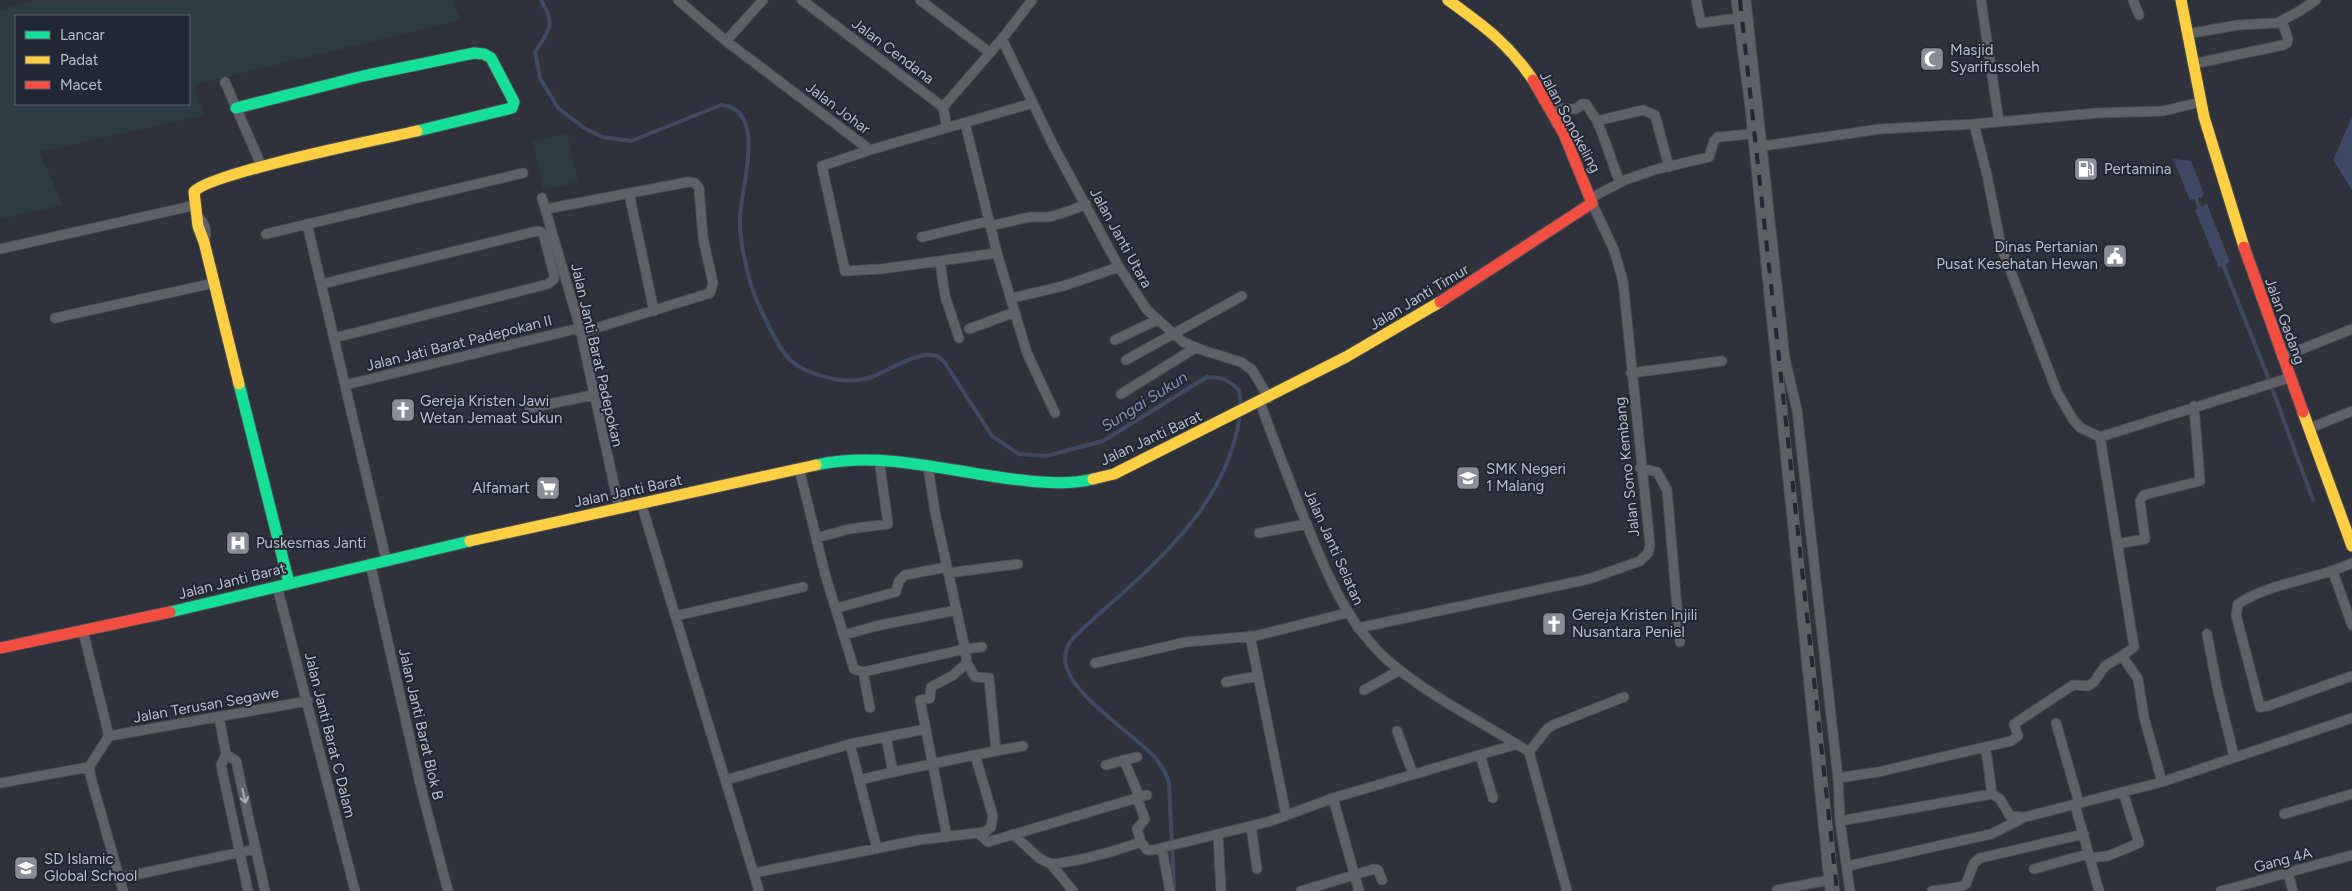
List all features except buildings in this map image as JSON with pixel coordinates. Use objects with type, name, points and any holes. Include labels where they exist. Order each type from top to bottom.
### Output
[{"type":"main road","name":"Jalan Sonokeling","points":[[1448,0],[1464,5],[1511,52],[1529,76],[1581,172],[1591,200]]},
{"type":"main road","name":"Jalan Gadang","points":[[2181,0],[2201,102],[2231,208],[2282,357],[2352,546]]},
{"type":"main road","points":[[236,108],[363,76],[474,53],[484,54],[491,58],[514,102],[512,108],[506,110],[262,166],[203,184],[194,192],[198,217],[196,223],[200,237],[204,242],[214,283],[283,584]]},
{"type":"main road","name":"Jalan Janti Timur","points":[[1261,402],[1346,358],[1430,309],[1591,200]]},
{"type":"main road","name":"Jalan Janti Barat","points":[[0,648],[83,631],[386,559],[837,461],[879,459],[1046,483],[1084,482],[1114,474],[1136,465],[1221,420],[1261,402]]},
{"type":"street","name":"Jalan Johar","points":[[678,0],[726,41],[870,150],[1033,103]]},
{"type":"street","points":[[726,41],[763,0]]},
{"type":"street","name":"Jalan Cendana","points":[[802,0],[943,107]]},
{"type":"street","points":[[920,0],[990,52]]},
{"type":"street","points":[[947,128],[943,107],[1002,39],[1032,0]]},
{"type":"street","points":[[1696,0],[1701,24],[1738,18]]},
{"type":"street","points":[[1736,0],[1752,134],[1830,891]]},
{"type":"street","points":[[1746,0],[1786,359],[1798,410],[1838,778],[1840,821],[1848,866],[1850,891]]},
{"type":"street","points":[[1981,0],[1999,122]]},
{"type":"street","points":[[2133,0],[2139,15]]},
{"type":"street","points":[[2187,34],[2238,25],[2267,24],[2282,21],[2316,0]]},
{"type":"street","points":[[2193,64],[2287,43],[2288,39],[2282,21]]},
{"type":"street","name":"Jalan Janti Utara","points":[[1002,39],[1033,103],[1119,267],[1143,304],[1157,320],[1195,348],[1242,362],[1252,370],[1261,402]]},
{"type":"street","points":[[225,82],[262,166]]},
{"type":"street","points":[[1762,146],[1880,129],[1974,124],[2098,112],[2163,112],[2201,102]]},
{"type":"street","points":[[1548,108],[1576,109],[1582,104],[1586,104],[1608,144],[1608,156],[1620,182]]},
{"type":"street","points":[[1597,121],[1643,110],[1655,114],[1669,167]]},
{"type":"street","points":[[965,123],[997,253],[1027,353],[1055,412]]},
{"type":"street","points":[[1974,124],[1987,175],[2001,246],[2057,392],[2074,421],[2081,428],[2100,436],[2290,378]]},
{"type":"street","points":[[1591,200],[1620,182],[1669,167],[1709,158],[1714,141],[1718,137],[1752,134]]},
{"type":"street","points":[[870,150],[822,166],[845,271],[881,269],[997,253]]},
{"type":"street","points":[[266,234],[523,173]]},
{"type":"street","name":"Jalan Jati Barat Padepokan II","points":[[345,385],[580,330],[654,311],[706,294],[712,289],[713,283],[702,238],[699,188],[695,183],[688,182],[629,193]]},
{"type":"street","points":[[546,209],[629,193],[654,311]]},
{"type":"street","name":"Jalan Janti Barat Padepokan","points":[[542,198],[580,330],[619,508]]},
{"type":"street","name":"Jalan Sono Kembang","points":[[1358,628],[1589,579],[1640,561],[1648,553],[1650,545],[1640,468],[1623,282],[1619,263],[1591,200]]},
{"type":"street","points":[[922,236],[1030,217],[1049,217],[1070,212],[1086,204]]},
{"type":"street","points":[[0,249],[196,205]]},
{"type":"street","points":[[307,224],[386,559]]},
{"type":"street","points":[[322,284],[537,230],[543,233],[554,274],[554,279],[548,284],[334,338]]},
{"type":"street","points":[[940,261],[945,296],[959,338]]},
{"type":"street","points":[[1012,298],[1063,286],[1119,267]]},
{"type":"street","points":[[55,318],[214,283]]},
{"type":"street","points":[[1126,360],[1242,296]]},
{"type":"street","points":[[969,329],[1015,312]]},
{"type":"street","points":[[1115,340],[1157,320]]},
{"type":"street","points":[[2282,357],[2352,329]]},
{"type":"street","points":[[1121,394],[1195,348]]},
{"type":"street","points":[[1632,373],[1722,362]]},
{"type":"street","points":[[530,408],[593,395]]},
{"type":"street","name":"Jalan Janti Selatan","points":[[1261,402],[1328,574],[1347,613],[1358,628],[1380,653],[1430,692],[1529,752]]},
{"type":"street","points":[[2117,544],[2145,539],[2140,501],[2144,495],[2200,481],[2194,406]]},
{"type":"street","points":[[2308,429],[2352,410]]},
{"type":"street","points":[[1838,778],[1878,772],[1986,749],[2011,741],[2018,736],[2014,724],[2074,685],[2088,686],[2094,682],[2104,667],[2134,647],[2100,436]]},
{"type":"street","points":[[816,538],[849,529],[888,524],[879,459]]},
{"type":"street","points":[[928,467],[934,512],[957,610],[967,663],[975,677],[989,678],[996,751]]},
{"type":"street","points":[[800,468],[825,574],[837,608],[854,669],[863,672],[965,649],[982,647]]},
{"type":"street","points":[[1640,468],[1657,472],[1667,490],[1680,642]]},
{"type":"street","points":[[641,503],[759,891]]},
{"type":"street","points":[[1259,533],[1307,524]]},
{"type":"street","name":"Jalan Janti Barat Blok B","points":[[370,563],[422,792],[448,891]]},
{"type":"street","points":[[837,608],[896,592],[899,581],[905,575],[1018,564]]},
{"type":"street","points":[[2352,564],[2333,572],[2252,595],[2238,604],[2236,615],[2260,707],[2268,706],[2352,676]]},
{"type":"street","points":[[2333,572],[2351,621]]},
{"type":"street","name":"Jalan Janti Barat C Dalam","points":[[283,584],[308,701],[355,891]]},
{"type":"street","points":[[675,616],[803,587]]},
{"type":"street","points":[[844,634],[957,610]]},
{"type":"street","points":[[1095,663],[1186,642],[1250,636],[1347,613]]},
{"type":"street","points":[[83,631],[109,736],[89,767],[90,778],[124,891]]},
{"type":"street","points":[[2207,634],[2217,687],[2234,756]]},
{"type":"street","points":[[1250,636],[1286,815]]},
{"type":"street","points":[[2122,656],[2138,679],[2144,717],[2162,782]]},
{"type":"street","points":[[947,837],[920,700],[930,698],[931,687],[952,676],[967,663]]},
{"type":"street","points":[[1364,690],[1400,670]]},
{"type":"street","points":[[863,672],[870,708]]},
{"type":"street","points":[[1226,682],[1258,676]]},
{"type":"street","points":[[1567,891],[1529,752],[1547,729],[1553,725],[1624,697]]},
{"type":"street","name":"Jalan Terusan Segawe","points":[[109,736],[308,701]]},
{"type":"street","points":[[219,718],[226,754],[221,765],[248,891]]},
{"type":"street","points":[[1848,866],[1991,834],[2025,817],[2162,782],[2234,756],[2352,718]]},
{"type":"street","points":[[2056,722],[2098,891]]},
{"type":"street","points":[[726,780],[850,744],[926,729]]},
{"type":"street","points":[[1396,731],[1413,774]]},
{"type":"street","points":[[886,737],[893,772]]},
{"type":"street","points":[[850,744],[877,849]]},
{"type":"street","points":[[1124,760],[1141,797],[1145,819],[1137,829],[1142,842],[1148,850],[1251,826],[1333,798],[1517,744]]},
{"type":"street","points":[[859,780],[1023,746]]},
{"type":"street","points":[[1986,749],[1992,794]]},
{"type":"street","points":[[226,754],[236,761],[265,891]]},
{"type":"street","points":[[754,873],[877,849],[985,832],[991,827],[993,816],[975,755]]},
{"type":"street","points":[[1480,755],[1493,798]]},
{"type":"street","points":[[1106,765],[1137,756]]},
{"type":"street","points":[[0,783],[89,767]]},
{"type":"street","points":[[2034,869],[2088,856],[2108,856],[2139,844],[2123,792]]},
{"type":"street","points":[[1840,821],[1992,794],[2000,799],[2010,816],[2025,817]]},
{"type":"street","points":[[2284,814],[2352,794]]},
{"type":"street","points":[[978,833],[988,842],[1141,797]]},
{"type":"street","points":[[1333,798],[1359,891]]},
{"type":"street","points":[[1251,826],[1257,869]]},
{"type":"street","points":[[1013,834],[1039,858],[1051,864],[1073,891]]},
{"type":"street","points":[[1218,834],[1221,891]]},
{"type":"street","points":[[1932,891],[1960,887],[1966,884],[1974,863],[1980,858],[2084,834]]},
{"type":"street","points":[[1051,864],[1103,854],[1142,842]]},
{"type":"street","points":[[1163,848],[1170,891]]},
{"type":"street","points":[[120,878],[256,849]]},
{"type":"street","name":"Gang 4A","points":[[2221,891],[2352,855]]},
{"type":"street","points":[[1301,891],[1376,869],[1382,880]]},
{"type":"street","points":[[2288,873],[2293,891]]},
{"type":"street","points":[[1777,890],[1829,880]]},
{"type":"shaded area","points":[[35,0],[453,0],[460,20],[194,85],[205,115],[39,152],[63,205],[0,219],[0,10]]},
{"type":"shaded area","points":[[567,134],[578,182],[543,190],[533,141]]},
{"type":"water","points":[[2352,117],[2352,190],[2333,160]]},
{"type":"water","points":[[2173,159],[2191,161],[2204,194],[2202,197],[2190,200]]},
{"type":"water","points":[[2207,204],[2230,262],[2219,268],[2195,210]]},
{"type":"waterway","name":"Sungai Sukun","points":[[541,0],[550,21],[547,32],[535,52],[540,78],[558,108],[584,128],[603,137],[631,141],[721,105],[736,110],[744,120],[748,135],[748,152],[740,226],[746,266],[754,293],[770,328],[780,347],[790,360],[798,366],[828,378],[860,380],[921,356],[937,356],[945,363],[992,436],[1019,454],[1046,456],[1103,441],[1207,377],[1228,381],[1239,390],[1241,407]]},
{"type":"waterway","points":[[2195,195],[2201,212]]},
{"type":"waterway","points":[[2222,262],[2266,372],[2313,500]]},
{"type":"waterway","name":"Sungai Sukun","points":[[1174,888],[1169,782],[1166,774],[1148,750],[1104,713],[1077,686],[1069,673],[1065,656],[1073,638],[1152,565],[1177,540],[1199,512],[1218,482],[1232,450],[1240,414]]},
{"type":"railway","points":[[1740,0],[1837,891]]},
{"type":"traffic: fast","points":[[236,108],[363,76],[474,53],[484,54],[491,58],[514,102],[512,108],[417,131]]},
{"type":"traffic: fast","points":[[239,384],[289,583]]},
{"type":"traffic: fast","points":[[816,465],[842,461],[893,461],[1039,482],[1066,483],[1093,479]]},
{"type":"traffic: fast","points":[[170,612],[470,541]]},
{"type":"traffic: slow","points":[[1448,0],[1505,45],[1533,80]]},
{"type":"traffic: slow","points":[[2181,0],[2204,117],[2244,247]]},
{"type":"traffic: slow","points":[[239,384],[204,242],[198,226],[194,192],[206,184],[262,166],[417,131]]},
{"type":"traffic: slow","points":[[1093,479],[1114,474],[1346,357],[1440,302]]},
{"type":"traffic: slow","points":[[2303,412],[2352,546]]},
{"type":"traffic: slow","points":[[470,541],[816,465]]},
{"type":"traffic: jam","points":[[1440,302],[1592,203],[1564,134],[1533,80]]},
{"type":"traffic: jam","points":[[2244,247],[2303,412]]},
{"type":"traffic: jam","points":[[0,648],[170,612]]},
{"type":"place","name":"Masjid Syarifussoleh","points":[[1932,59]]},
{"type":"place","name":"Pertamina","points":[[2086,169]]},
{"type":"place","name":"Dinas Pertanian Pusat Kesehatan Hewan","points":[[2115,256]]},
{"type":"place","name":"Gereja Kristen Jawi Wetan Jemaat Sukun","points":[[403,410]]},
{"type":"place","name":"SMK Negeri 1 Malang","points":[[1468,478]]},
{"type":"place","name":"Alfamart","points":[[548,488]]},
{"type":"place","name":"Puskesmas Janti","points":[[238,543]]},
{"type":"place","name":"Gereja Kristen Injili Nusantara Peniel","points":[[1554,624]]},
{"type":"place","name":"SD Islamic Global School","points":[[26,868]]}]
